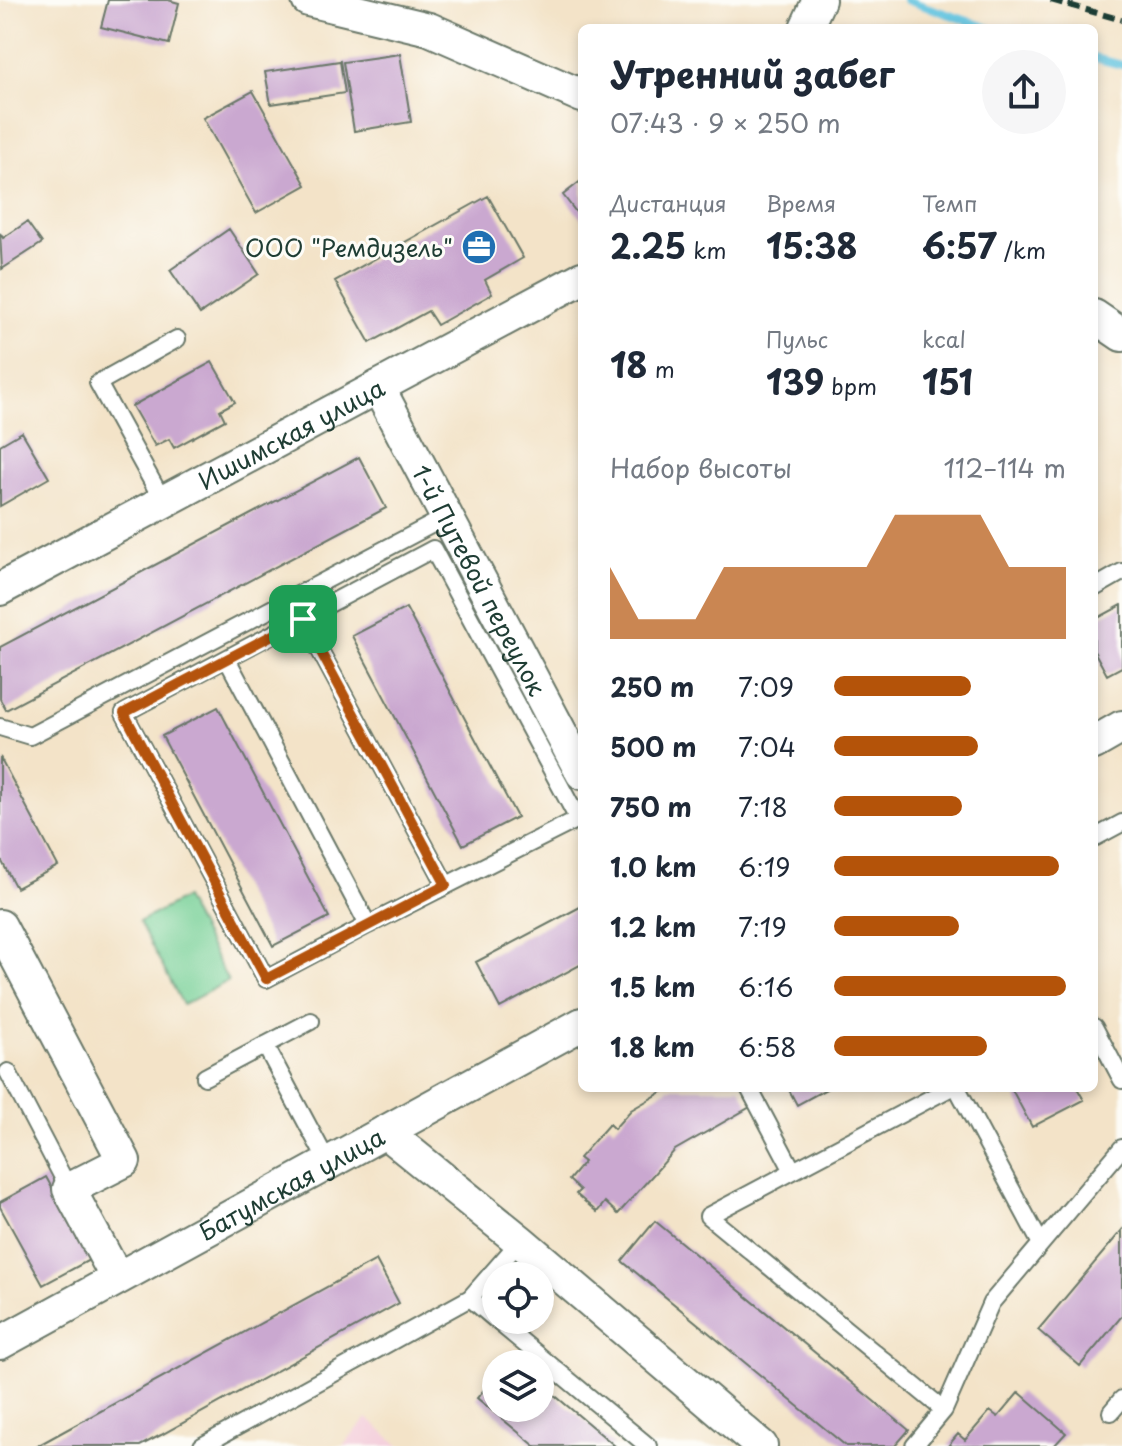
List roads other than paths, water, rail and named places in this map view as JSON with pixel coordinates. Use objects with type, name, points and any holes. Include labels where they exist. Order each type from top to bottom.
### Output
[{"type":"street","points":[[308,0],[429,29],[578,94]]},
{"type":"street","points":[[808,24],[819,0]]},
{"type":"street","name":"Ишимская улица","points":[[0,589],[578,280]]},
{"type":"street","points":[[1098,319],[1122,335]]},
{"type":"street","name":"1-й Путевой переулок","points":[[378,387],[434,523],[578,766]]},
{"type":"street","points":[[1098,741],[1122,727]]},
{"type":"street","points":[[0,926],[124,1161],[69,1189],[117,1278]]},
{"type":"street","name":"Батумская улица","points":[[0,1343],[578,1026]]},
{"type":"street","points":[[385,1132],[520,1241],[761,1446]]},
{"type":"lane","points":[[164,503],[98,383],[177,339]]},
{"type":"lane","points":[[433,549],[124,713],[266,979],[578,819],[433,549],[434,523]]},
{"type":"lane","points":[[0,727],[30,736],[434,523]]},
{"type":"lane","points":[[1098,586],[1122,572]]},
{"type":"lane","points":[[303,619],[446,885]]},
{"type":"lane","points":[[227,659],[368,925]]},
{"type":"lane","points":[[1098,836],[1122,823]]},
{"type":"lane","points":[[205,1077],[311,1021]]},
{"type":"lane","points":[[1098,1035],[1122,1080]]},
{"type":"lane","points":[[265,1045],[328,1163]]},
{"type":"lane","points":[[8,1072],[69,1189]]},
{"type":"lane","points":[[751,1092],[793,1171]]},
{"type":"lane","points":[[942,1092],[708,1216],[944,1410]]},
{"type":"lane","points":[[959,1092],[1041,1244]]},
{"type":"lane","points":[[914,1446],[944,1410],[991,1303],[1122,1148]]},
{"type":"lane","points":[[202,1446],[470,1298],[520,1241]]},
{"type":"lane","points":[[470,1298],[482,1308]]},
{"type":"lane","points":[[513,1334],[648,1446]]},
{"type":"waterway","points":[[906,0],[977,24]]},
{"type":"waterway","points":[[1098,59],[1122,65]]},
{"type":"railway","points":[[1051,0],[1122,20]]},
{"type":"place","name":"ООО \"Ремдизель\"","points":[[479,247]]}]
